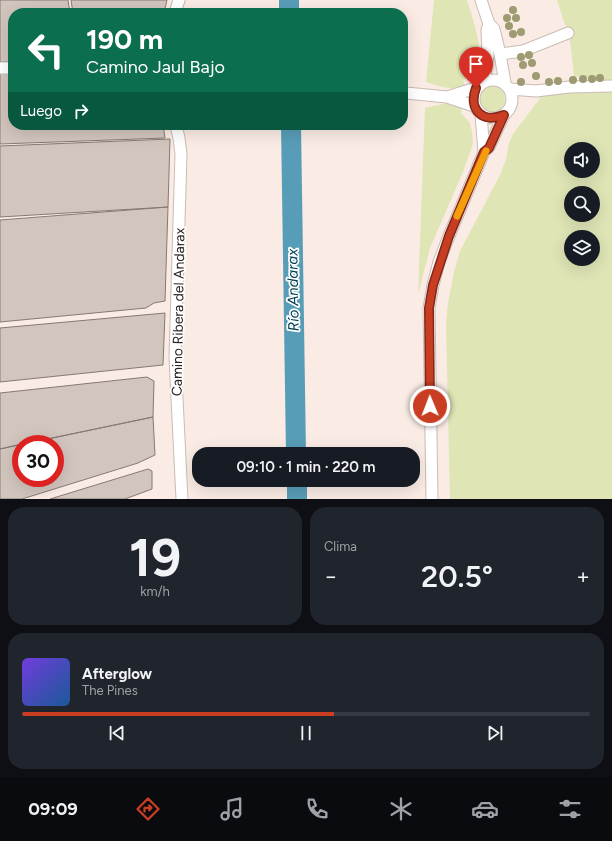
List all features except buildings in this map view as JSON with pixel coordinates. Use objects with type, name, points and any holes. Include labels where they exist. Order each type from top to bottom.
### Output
[{"type":"street","points":[[432,499],[429,308],[433,285],[439,262],[484,152],[489,148],[504,115],[509,110],[512,103],[512,96],[507,86],[494,29],[489,24],[481,0]]},
{"type":"street","points":[[484,152],[478,111],[473,97],[480,84],[488,55],[487,30],[489,24]]},
{"type":"street","points":[[500,54],[523,51],[568,33]]},
{"type":"street","points":[[447,97],[491,79],[498,80],[507,86],[536,91],[569,87],[612,86]]},
{"type":"street","points":[[512,103],[536,91]]},
{"type":"street","points":[[408,93],[447,97],[478,111],[488,118],[496,118],[504,115]]},
{"type":"street","name":"Camino Ribera del Andarax","points":[[177,130],[181,154],[175,358],[182,499]]},
{"type":"green space","points":[[434,0],[467,0],[478,39],[480,55],[476,68],[463,80],[465,85],[460,87],[446,88],[426,82]]},
{"type":"green space","points":[[557,0],[612,0],[612,81],[574,76],[570,40]]},
{"type":"green space","points":[[492,86],[501,90],[505,99],[501,108],[492,112],[483,108],[479,99],[483,90]]},
{"type":"green space","points":[[612,91],[612,499],[450,499],[446,324],[448,303],[454,272],[460,251],[501,173],[513,134],[538,101],[540,96],[571,92]]},
{"type":"green space","points":[[447,103],[462,107],[461,113],[470,123],[473,142],[463,172],[430,248],[418,295],[425,108]]},
{"type":"waterway","name":"Río Andarax","points":[[289,0],[289,8]]},
{"type":"waterway","name":"Río Andarax","points":[[291,130],[296,447]]},
{"type":"waterway","name":"Río Andarax","points":[[297,487],[297,499]]},
{"type":"slow traffic","points":[[457,216],[484,152],[486,151]]},
{"type":"route","points":[[430,406],[429,308],[433,285],[439,262],[484,152],[489,148],[504,115],[496,118],[488,118],[481,115],[474,106],[473,97],[476,88]]}]
